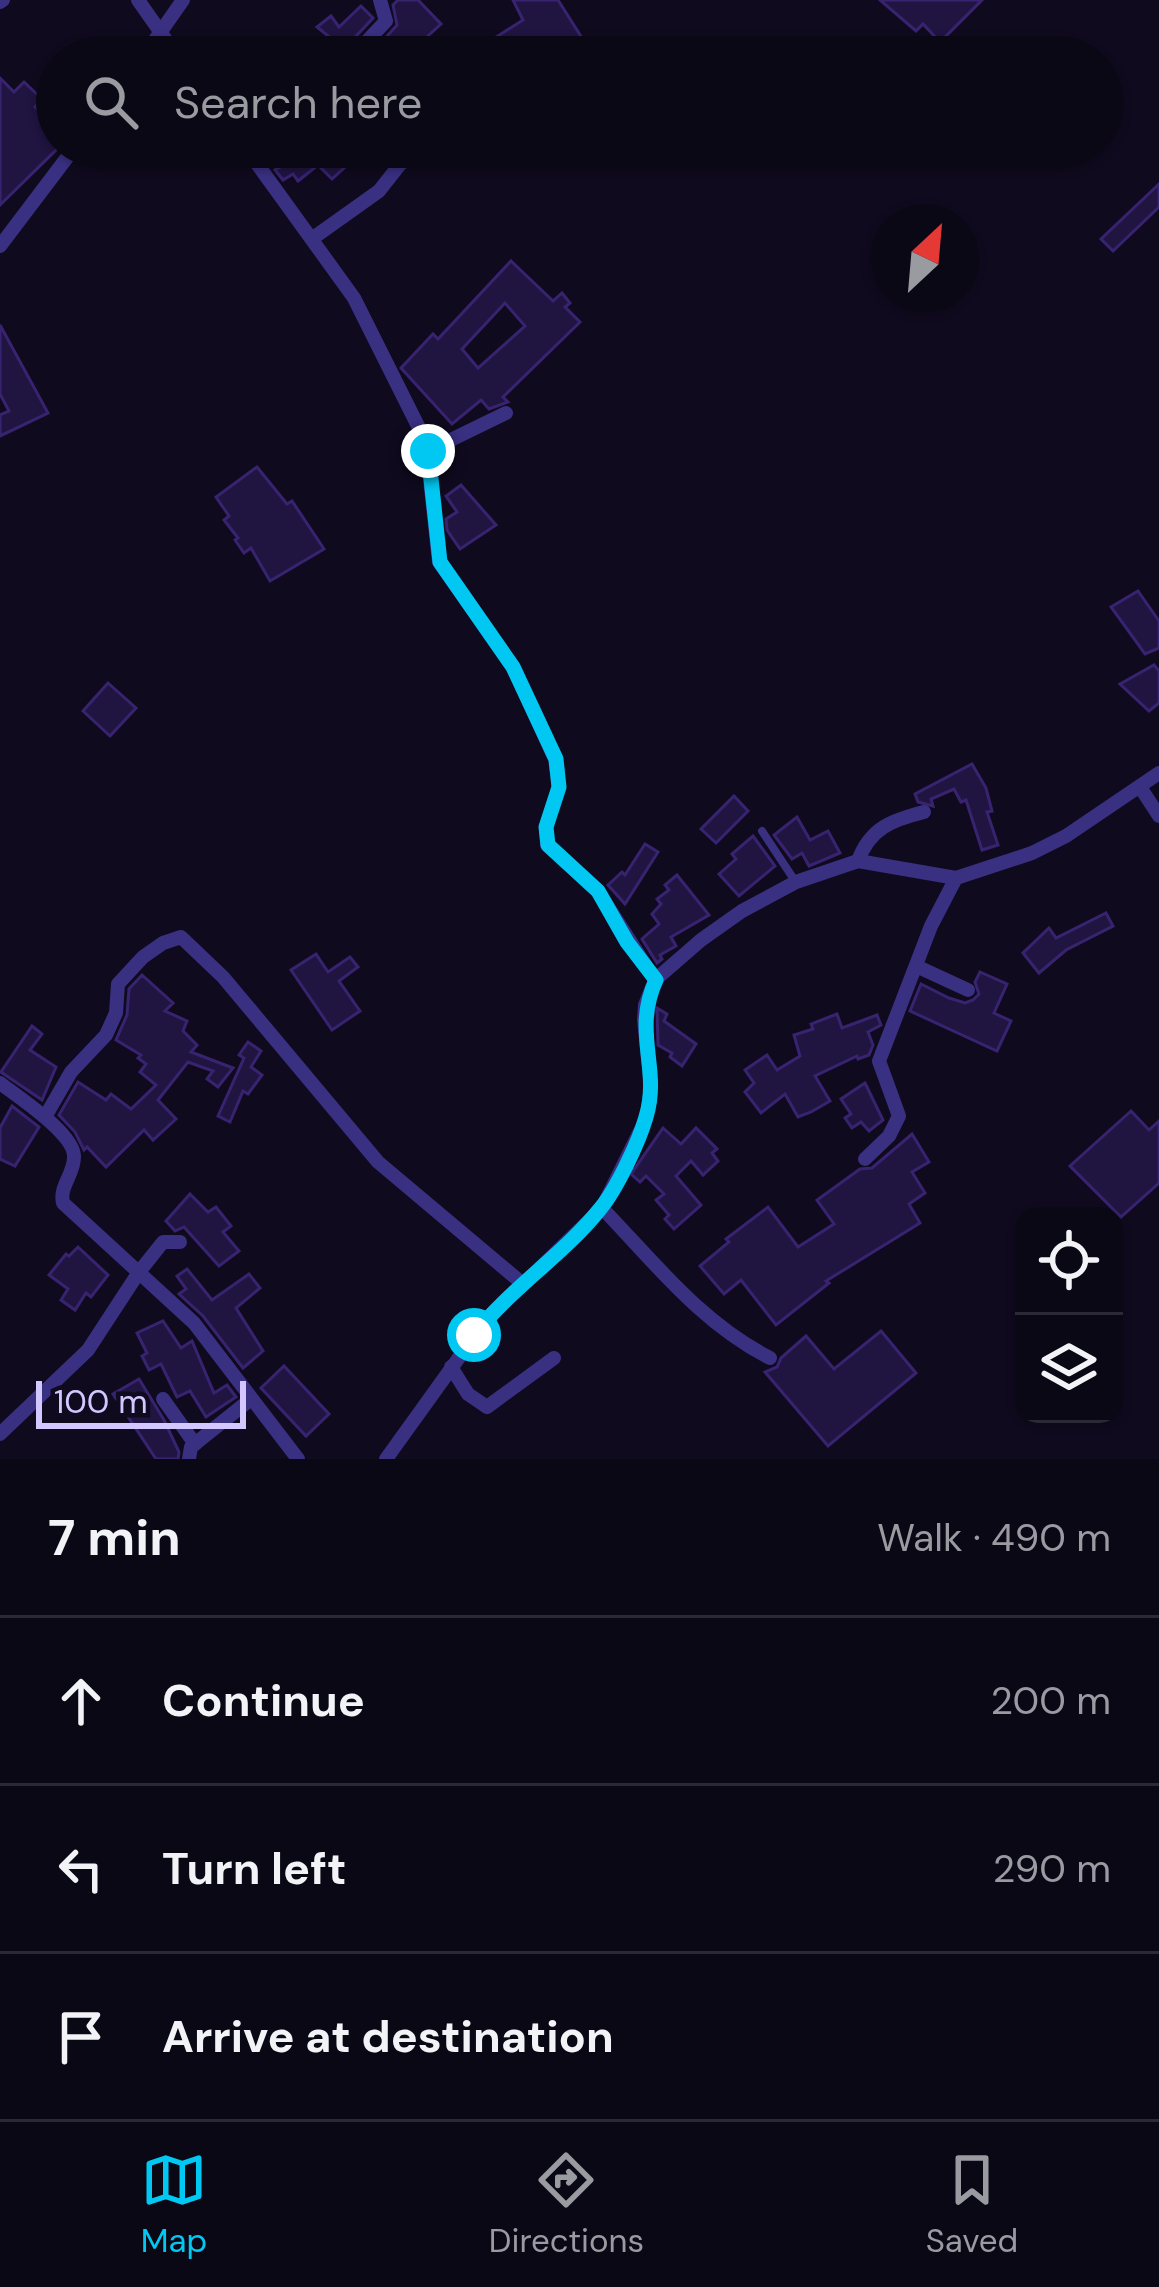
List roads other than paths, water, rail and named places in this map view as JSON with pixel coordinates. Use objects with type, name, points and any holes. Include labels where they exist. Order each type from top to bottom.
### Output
[{"type":"street","points":[[138,0],[161,34],[183,0]]},
{"type":"street","points":[[372,36],[386,21],[380,0]]},
{"type":"street","points":[[0,245],[59,168]]},
{"type":"street","points":[[260,168],[368,322],[428,451],[440,562],[513,667],[556,759],[559,787],[546,827],[548,845],[598,891],[656,980]]},
{"type":"street","points":[[313,238],[379,191],[397,168]]},
{"type":"street","points":[[428,451],[506,412]]},
{"type":"street","points":[[386,1459],[486,1320],[602,1208],[646,1118],[651,1088],[645,1005],[656,980],[700,940],[796,882],[858,861],[956,878],[1032,853],[1066,836],[1159,773]]},
{"type":"street","points":[[1140,787],[1159,816]]},
{"type":"street","points":[[858,861],[877,829],[924,812]]},
{"type":"street","points":[[865,1160],[890,1136],[899,1116],[879,1060],[956,878]]},
{"type":"street","points":[[45,1118],[70,1072],[106,1035],[116,1012],[118,984],[143,957],[181,938],[223,977],[378,1162],[523,1284]]},
{"type":"street","points":[[916,966],[968,989]]},
{"type":"street","points":[[0,1083],[45,1118],[74,1154],[61,1192],[63,1203],[207,1336],[298,1459]]},
{"type":"street","points":[[602,1208],[716,1325],[770,1358]]},
{"type":"street","points":[[0,1434],[88,1350],[163,1242],[180,1242]]},
{"type":"street","points":[[451,1367],[468,1394],[487,1407],[554,1358]]},
{"type":"street","points":[[163,1400],[192,1451],[251,1399]]},
{"type":"lane","points":[[762,831],[796,882]]}]
